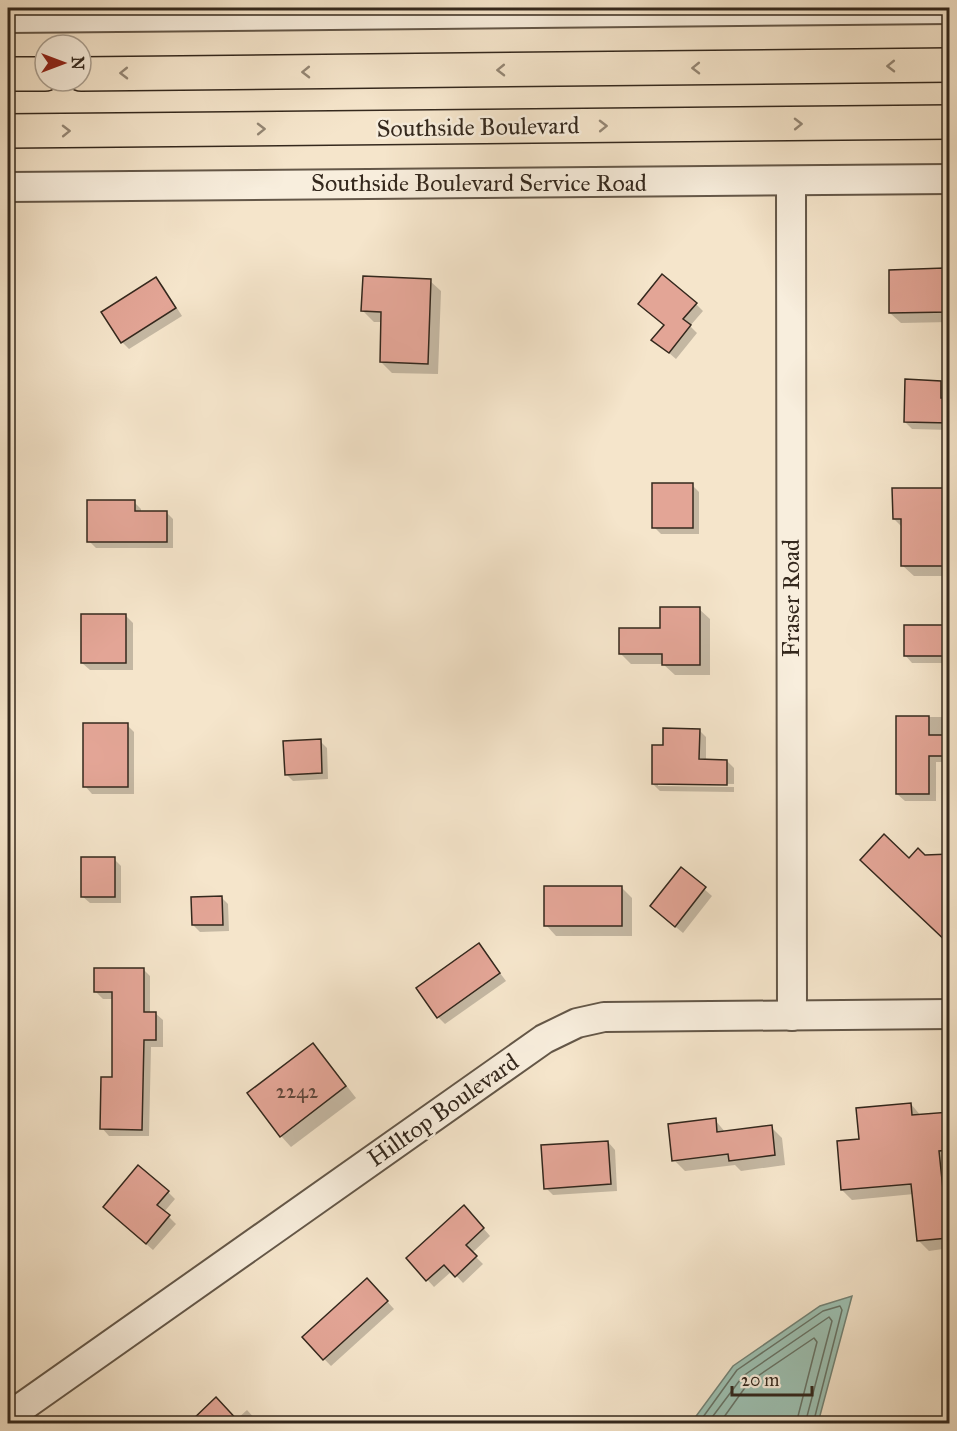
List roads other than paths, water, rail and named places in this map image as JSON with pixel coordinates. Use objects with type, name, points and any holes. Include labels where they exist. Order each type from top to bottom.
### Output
[{"type":"highway","points":[[93,74],[950,65]]},
{"type":"highway","points":[[8,75],[33,74]]},
{"type":"highway","name":"Southside Boulevard","points":[[8,131],[950,122]]},
{"type":"street","points":[[8,18],[950,9]]},
{"type":"street","name":"Southside Boulevard Service Road","points":[[8,187],[950,179]]},
{"type":"street","name":"Fraser Road","points":[[791,181],[792,1016]]},
{"type":"street","name":"Hilltop Boulevard","points":[[8,1417],[544,1039],[577,1023],[604,1017],[950,1014]]},
{"type":"water","points":[[852,1296],[818,1423],[691,1423],[733,1366],[820,1306]]}]
